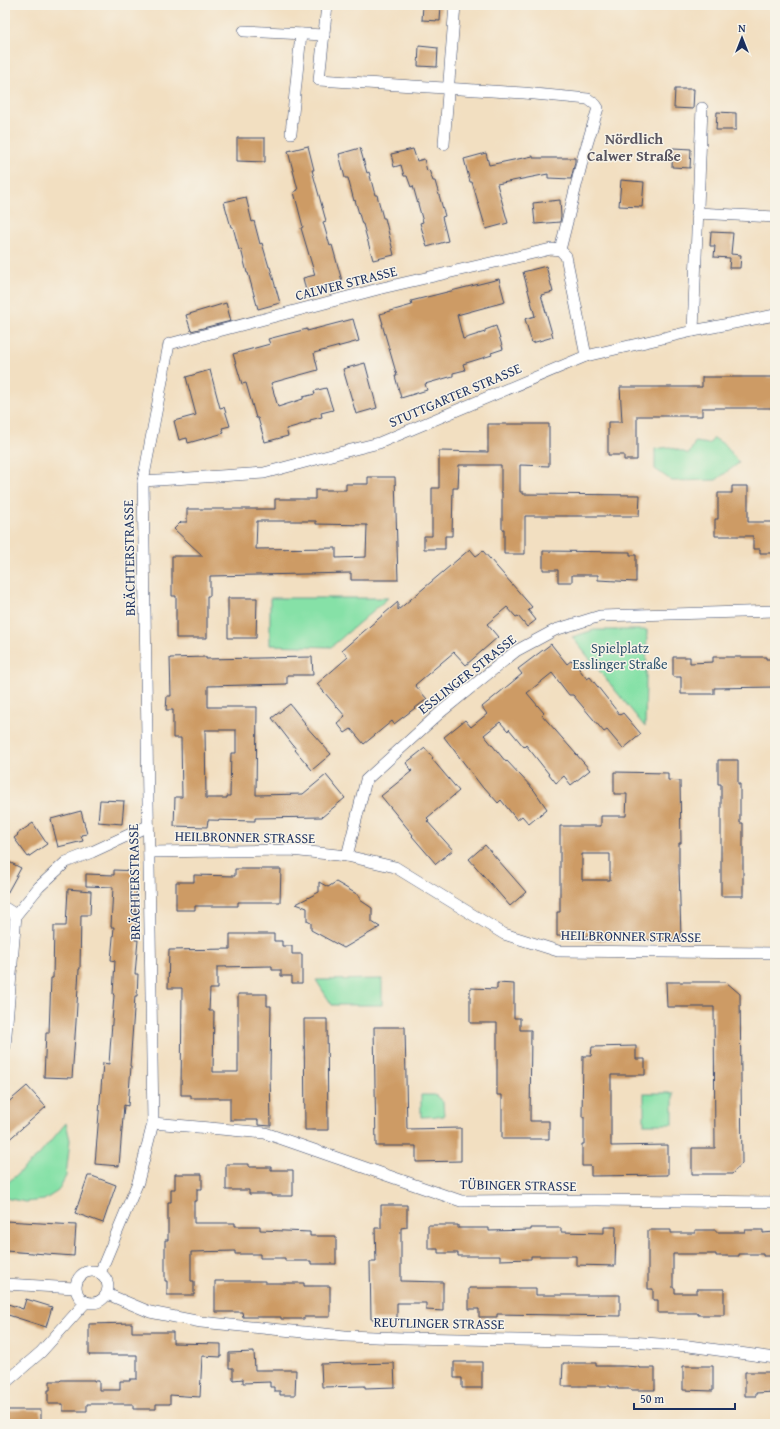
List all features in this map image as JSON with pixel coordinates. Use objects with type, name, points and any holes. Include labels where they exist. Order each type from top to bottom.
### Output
[{"type":"street","points":[[327,5],[319,80],[581,98],[588,99],[596,105],[598,108],[584,154],[560,250],[566,256],[586,356]]},
{"type":"street","points":[[444,144],[454,5]]},
{"type":"street","points":[[244,31],[324,35]]},
{"type":"street","points":[[291,133],[301,34]]},
{"type":"street","points":[[692,330],[702,108]]},
{"type":"street","points":[[697,213],[775,218]]},
{"type":"street","name":"CALWER STRASSE","points":[[143,481],[169,344],[382,288],[551,249],[560,250]]},
{"type":"street","name":"STUTTGARTER STRASSE","points":[[143,481],[264,473],[379,443],[586,356],[692,330],[775,315]]},
{"type":"street","name":"BRÄCHTERSTRASSE","points":[[100,1273],[138,1182],[153,1123],[143,481]]},
{"type":"street","name":"ESSLINGER STRASSE","points":[[347,856],[366,780],[442,710],[516,651],[555,630],[600,616],[775,611]]},
{"type":"street","points":[[5,1046],[16,915],[39,887],[66,862],[92,852],[148,826]]},
{"type":"street","name":"HEILBRONNER STRASSE","points":[[149,852],[291,850],[347,856],[395,867],[504,934],[558,951],[775,953]]},
{"type":"street","points":[[5,908],[16,915]]},
{"type":"street","name":"TÜBINGER STRASSE","points":[[153,1123],[265,1133],[461,1201],[598,1200],[775,1202]]},
{"type":"street","points":[[90,1271],[100,1273],[104,1276],[108,1284],[107,1294],[104,1298],[95,1303],[86,1302],[78,1297],[75,1288],[78,1279],[85,1272],[90,1271]]},
{"type":"street","points":[[5,1284],[75,1288]]},
{"type":"street","name":"REUTLINGER STRASSE","points":[[107,1294],[150,1312],[201,1322],[345,1336],[630,1342],[689,1346],[775,1358]]},
{"type":"street","points":[[5,1383],[42,1352],[86,1302]]},
{"type":"green space","points":[[714,438],[725,445],[739,463],[716,480],[672,481],[655,469],[655,449],[670,447],[689,454],[695,442],[709,444]]},
{"type":"green space","points":[[270,598],[388,598],[331,647],[270,645]]},
{"type":"green space","name":"Spielplatz Esslinger Straße","points":[[594,630],[647,630],[645,727],[572,637]]},
{"type":"green space","points":[[382,979],[382,1005],[332,1005],[316,980]]},
{"type":"green space","points":[[644,1093],[673,1093],[673,1124],[644,1124]]},
{"type":"green space","points":[[421,1095],[435,1095],[443,1102],[444,1116],[421,1117]]},
{"type":"green space","points":[[66,1123],[70,1140],[66,1176],[58,1191],[44,1200],[26,1202],[5,1198],[5,1185],[39,1155]]},
{"type":"building","points":[[423,5],[441,5],[440,21],[422,20]]},
{"type":"building","points":[[419,46],[438,48],[437,67],[418,66]]},
{"type":"building","points":[[675,89],[694,89],[693,109],[674,108]]},
{"type":"building","points":[[717,112],[736,113],[736,130],[716,130]]},
{"type":"building","points":[[237,138],[265,138],[265,162],[237,161]]},
{"type":"building","points":[[308,146],[314,170],[312,170],[326,221],[323,222],[330,246],[332,245],[342,281],[306,291],[303,278],[315,275],[301,228],[303,227],[294,192],[298,190],[288,151]]},
{"type":"building","points":[[360,148],[367,173],[369,172],[375,195],[377,195],[383,218],[385,218],[394,255],[373,260],[348,178],[345,178],[339,154]]},
{"type":"building","points":[[673,148],[691,149],[690,168],[672,167]]},
{"type":"building","points":[[413,149],[417,161],[424,159],[427,171],[429,170],[433,181],[435,181],[445,216],[442,217],[448,241],[427,247],[420,223],[423,222],[413,186],[411,187],[407,176],[404,176],[401,165],[394,167],[391,154]]},
{"type":"building","points":[[486,153],[489,165],[533,156],[533,158],[575,158],[575,162],[571,179],[548,178],[548,174],[497,184],[508,223],[486,229],[464,159]]},
{"type":"building","points":[[621,180],[644,182],[642,207],[619,206]]},
{"type":"building","points":[[246,197],[252,222],[254,221],[260,244],[262,243],[280,303],[258,309],[241,249],[239,250],[224,202]]},
{"type":"building","points":[[560,200],[560,222],[535,224],[533,203]]},
{"type":"building","points":[[711,232],[733,233],[731,254],[741,255],[740,268],[729,268],[730,258],[714,257],[715,246],[710,246]]},
{"type":"building","points":[[546,266],[553,292],[541,295],[553,337],[532,343],[525,319],[535,316],[523,272]]},
{"type":"building","points":[[499,279],[505,302],[457,315],[463,339],[485,332],[485,330],[496,326],[503,349],[491,353],[492,355],[463,364],[465,370],[453,373],[453,376],[425,384],[427,390],[401,398],[395,376],[397,376],[380,314],[412,305],[411,301]]},
{"type":"building","points":[[226,303],[231,321],[191,331],[186,315]]},
{"type":"building","points":[[353,319],[359,341],[314,353],[318,370],[271,383],[278,407],[303,399],[303,397],[315,394],[314,391],[326,388],[333,410],[321,413],[322,417],[310,420],[310,422],[286,429],[288,436],[265,442],[258,418],[256,418],[246,383],[242,384],[233,354],[270,344],[268,339]]},
{"type":"building","points":[[365,363],[377,408],[356,414],[343,369]]},
{"type":"building","points":[[210,370],[220,408],[224,407],[230,426],[222,428],[224,433],[188,443],[187,438],[179,440],[174,421],[196,415],[186,377]]},
{"type":"building","points":[[702,377],[775,377],[775,408],[702,408],[702,416],[637,416],[637,460],[624,460],[624,455],[608,455],[608,422],[622,422],[620,387],[702,387]]},
{"type":"building","points":[[488,424],[549,424],[549,466],[520,465],[520,492],[523,492],[523,494],[640,495],[639,516],[525,516],[525,554],[504,554],[501,465],[459,465],[458,488],[453,488],[452,536],[445,536],[445,549],[424,549],[424,536],[432,536],[432,488],[439,488],[439,451],[488,452]]},
{"type":"building","points":[[368,477],[395,477],[398,580],[351,580],[351,573],[210,576],[210,596],[207,596],[207,638],[176,638],[176,596],[172,596],[172,556],[203,556],[174,529],[181,522],[187,522],[187,509],[275,509],[275,499],[315,499],[315,490],[346,490],[346,484],[368,484]],"holes":[[[257,521],[316,521],[316,524],[367,525],[366,557],[336,558],[336,548],[256,549]]]},
{"type":"building","points":[[732,486],[748,486],[748,522],[775,522],[775,553],[760,553],[760,549],[753,549],[753,536],[715,536],[715,519],[718,519],[718,493],[732,493]]},
{"type":"building","points":[[470,549],[476,556],[483,551],[532,607],[528,610],[536,620],[527,627],[518,616],[516,617],[507,607],[487,624],[498,637],[466,665],[454,652],[415,685],[427,699],[394,724],[392,721],[364,744],[351,729],[345,733],[337,723],[345,716],[317,684],[348,657],[342,650],[398,602],[398,610]]},
{"type":"building","points":[[543,551],[630,552],[630,555],[636,555],[636,582],[598,580],[598,575],[572,575],[572,582],[558,582],[558,570],[543,570]]},
{"type":"building","points":[[228,598],[257,598],[256,638],[228,638]]},
{"type":"building","points":[[551,644],[567,664],[572,660],[587,679],[590,677],[620,715],[623,713],[641,734],[623,749],[607,730],[604,732],[573,695],[569,695],[552,673],[527,693],[544,713],[542,715],[590,770],[571,785],[564,776],[556,783],[526,745],[524,747],[509,729],[508,731],[500,722],[484,735],[506,762],[507,761],[534,790],[547,809],[529,824],[522,816],[517,820],[501,800],[498,803],[484,787],[483,788],[444,737],[465,720],[471,727],[487,714],[482,707],[522,674],[518,669]]},
{"type":"building","points":[[206,657],[206,659],[312,657],[313,675],[287,675],[287,684],[208,686],[208,707],[257,707],[256,795],[303,794],[326,775],[345,798],[322,817],[255,818],[255,821],[208,820],[207,827],[174,826],[175,797],[182,797],[181,738],[173,738],[173,710],[166,710],[167,696],[171,696],[170,658]],"holes":[[[205,730],[236,730],[236,753],[231,753],[230,796],[227,796],[227,798],[206,798]]]},
{"type":"building","points":[[673,657],[690,657],[690,663],[713,662],[713,657],[766,657],[766,659],[775,659],[775,687],[714,688],[714,694],[681,694],[681,677],[673,677]]},
{"type":"building","points":[[290,704],[305,723],[304,724],[331,754],[312,770],[295,750],[296,749],[272,718]]},
{"type":"building","points":[[425,748],[433,758],[432,759],[459,791],[427,818],[429,820],[427,821],[453,850],[436,864],[381,796],[412,771],[406,763]]},
{"type":"building","points":[[718,760],[738,760],[738,784],[740,784],[740,823],[743,823],[743,896],[721,896],[721,784],[718,784]]},
{"type":"building","points":[[614,772],[668,773],[668,780],[680,781],[681,843],[679,843],[679,866],[681,939],[595,941],[595,936],[557,936],[557,912],[560,912],[560,826],[601,826],[601,816],[626,816],[627,794],[614,794]],"holes":[[[582,854],[610,854],[610,880],[582,880]]]},
{"type":"building","points":[[100,800],[124,801],[122,824],[98,822]]},
{"type":"building","points":[[81,811],[87,834],[81,835],[83,841],[58,847],[51,819]]},
{"type":"building","points":[[33,823],[47,844],[28,857],[14,838],[18,835],[17,834]]},
{"type":"building","points":[[485,845],[526,892],[510,906],[469,859]]},
{"type":"building","points":[[5,860],[21,868],[5,897]]},
{"type":"building","points":[[235,869],[281,869],[280,902],[238,902],[238,906],[195,906],[195,910],[176,910],[176,882],[194,882],[194,875],[235,876]]},
{"type":"building","points":[[114,870],[137,871],[135,940],[138,940],[135,974],[138,974],[137,996],[135,996],[128,1106],[124,1105],[119,1166],[95,1164],[103,1063],[109,1064],[114,995],[115,961],[111,960],[114,927],[111,927],[113,887],[86,886],[86,874],[114,875]]},
{"type":"building","points":[[319,882],[328,887],[336,882],[360,896],[360,900],[372,908],[372,922],[380,927],[344,948],[311,930],[311,923],[307,921],[307,908],[296,904],[319,892]]},
{"type":"building","points":[[68,889],[91,891],[90,915],[81,915],[80,969],[72,1078],[44,1077],[46,1033],[49,1033],[51,978],[53,978],[54,926],[66,926]]},
{"type":"building","points":[[230,934],[274,934],[274,941],[282,941],[282,946],[292,946],[292,954],[302,954],[302,983],[292,983],[292,976],[281,976],[281,970],[272,970],[272,966],[217,967],[217,989],[210,989],[209,1011],[214,1011],[213,1072],[238,1072],[238,994],[267,994],[267,1006],[271,1006],[271,1126],[258,1125],[258,1120],[230,1120],[230,1098],[191,1098],[191,1095],[181,1095],[182,988],[168,988],[169,950],[230,949]]},
{"type":"building","points":[[666,982],[726,982],[740,994],[742,1163],[732,1174],[692,1174],[692,1148],[715,1148],[714,1007],[667,1007]]},
{"type":"building","points":[[497,983],[514,984],[514,1018],[520,1018],[520,1030],[531,1030],[530,1121],[549,1121],[549,1139],[502,1139],[502,1095],[497,1095],[497,1023],[470,1023],[470,988],[497,989]]},
{"type":"building","points":[[304,1019],[327,1019],[328,1130],[305,1130]]},
{"type":"building","points":[[374,1027],[405,1027],[407,1129],[461,1128],[461,1161],[416,1162],[416,1146],[376,1146]]},
{"type":"building","points":[[636,1046],[636,1059],[645,1059],[645,1075],[611,1075],[611,1146],[668,1145],[668,1175],[591,1176],[591,1166],[582,1166],[582,1144],[584,1144],[584,1117],[582,1117],[583,1056],[591,1056],[592,1047]]},
{"type":"building","points":[[27,1086],[46,1107],[5,1143],[5,1105]]},
{"type":"building","points":[[226,1164],[249,1164],[249,1167],[271,1167],[271,1170],[293,1170],[293,1196],[249,1194],[249,1190],[226,1190]]},
{"type":"building","points":[[175,1174],[202,1174],[202,1189],[197,1189],[197,1201],[194,1201],[194,1223],[235,1223],[235,1226],[260,1226],[260,1230],[310,1232],[310,1236],[336,1236],[336,1264],[311,1264],[311,1261],[285,1261],[285,1258],[260,1258],[260,1254],[235,1254],[235,1251],[191,1252],[191,1281],[194,1281],[194,1295],[167,1295],[167,1281],[165,1281],[165,1240],[168,1240],[168,1202],[171,1202],[171,1189],[175,1189]]},
{"type":"building","points":[[88,1176],[92,1176],[116,1185],[103,1223],[75,1213]]},
{"type":"building","points":[[381,1205],[407,1205],[407,1227],[401,1228],[401,1281],[443,1282],[443,1311],[426,1310],[426,1303],[397,1303],[397,1319],[371,1319],[370,1262],[376,1262],[375,1228],[381,1228]]},
{"type":"building","points":[[5,1221],[76,1225],[74,1256],[5,1251]]},
{"type":"building","points":[[428,1225],[458,1225],[458,1228],[489,1228],[489,1231],[531,1230],[531,1228],[561,1228],[561,1232],[604,1233],[604,1227],[616,1227],[615,1266],[576,1265],[576,1256],[531,1256],[531,1259],[500,1260],[500,1256],[458,1256],[458,1253],[438,1253],[438,1249],[428,1249]]},
{"type":"building","points":[[648,1230],[671,1230],[671,1233],[695,1233],[695,1230],[745,1232],[745,1230],[763,1230],[763,1233],[775,1232],[775,1256],[763,1256],[763,1254],[716,1256],[716,1254],[673,1254],[673,1288],[675,1288],[675,1293],[697,1293],[697,1289],[724,1289],[724,1315],[698,1315],[698,1313],[658,1313],[658,1300],[653,1300],[653,1289],[648,1289]]},
{"type":"building","points":[[215,1281],[265,1281],[265,1283],[304,1283],[304,1286],[330,1286],[330,1317],[281,1319],[281,1317],[243,1317],[242,1312],[215,1312]]},
{"type":"building","points":[[469,1288],[536,1288],[536,1295],[620,1295],[620,1316],[497,1314],[497,1317],[479,1317],[479,1309],[469,1309]]},
{"type":"building","points":[[26,1299],[52,1307],[46,1327],[5,1314],[5,1303],[23,1309]]},
{"type":"building","points":[[132,1323],[132,1332],[173,1332],[173,1343],[221,1344],[221,1357],[202,1356],[200,1397],[170,1395],[170,1404],[156,1404],[156,1409],[133,1409],[133,1404],[87,1404],[87,1411],[63,1411],[63,1404],[48,1404],[48,1390],[50,1390],[50,1381],[94,1380],[99,1381],[99,1390],[120,1390],[120,1381],[137,1379],[137,1355],[89,1355],[89,1324]]},
{"type":"building","points":[[254,1352],[255,1370],[296,1370],[295,1395],[280,1395],[280,1391],[274,1391],[274,1387],[270,1387],[270,1382],[243,1383],[243,1379],[233,1380],[233,1368],[229,1368],[229,1353]]},
{"type":"building","points":[[454,1362],[482,1362],[482,1388],[462,1388],[462,1378],[454,1378]]},
{"type":"building","points":[[394,1363],[395,1387],[322,1387],[321,1364]]},
{"type":"building","points":[[563,1363],[596,1363],[596,1366],[655,1368],[655,1390],[617,1389],[617,1387],[610,1386],[562,1386]]},
{"type":"building","points":[[683,1366],[713,1366],[713,1391],[683,1390]]},
{"type":"building","points":[[745,1372],[775,1372],[775,1392],[756,1393],[756,1396],[745,1396]]},
{"type":"building","points":[[7,1410],[41,1410],[41,1424],[7,1424]]},
{"type":"district","name":"Nördlich Calwer Straße","points":[[634,148]]}]
